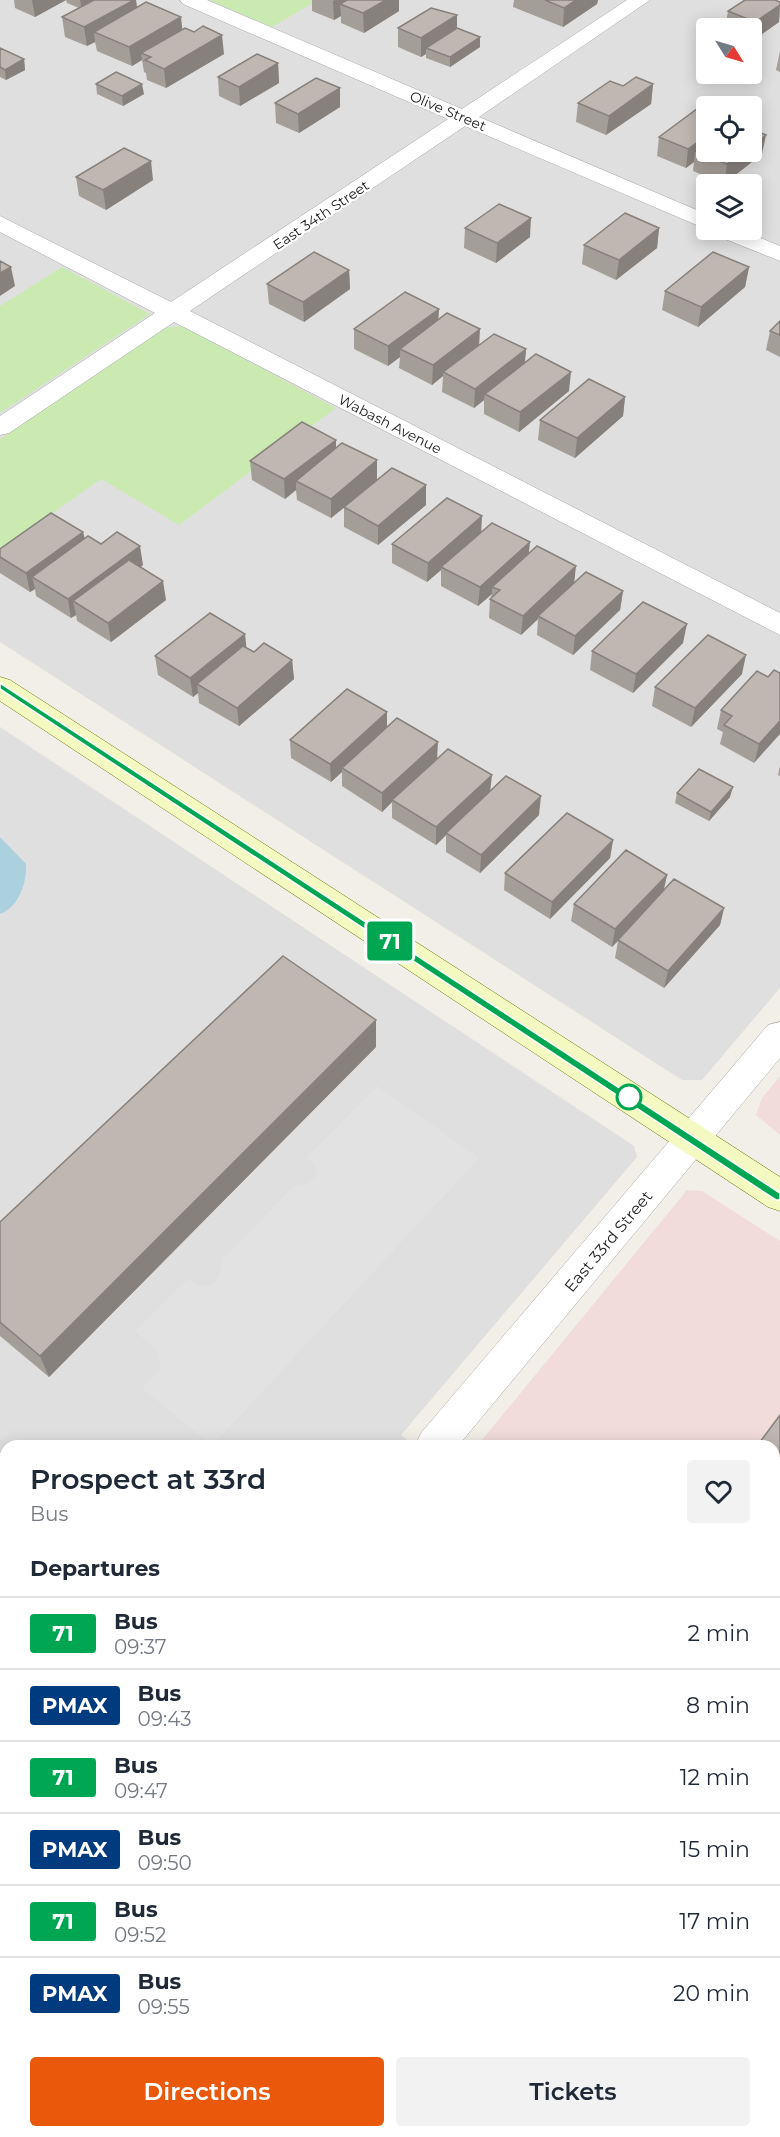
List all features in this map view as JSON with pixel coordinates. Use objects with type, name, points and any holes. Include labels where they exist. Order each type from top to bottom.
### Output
[{"type":"main road","points":[[0,687],[780,1196]]},
{"type":"street","name":"Olive Street","points":[[190,0],[696,218]]},
{"type":"street","name":"East 34th Street","points":[[0,427],[640,0]]},
{"type":"street","name":"Wabash Avenue","points":[[0,223],[780,625]]},
{"type":"street","points":[[747,240],[780,254]]},
{"type":"street","name":"East 33rd Street","points":[[439,1440],[780,1035]]},
{"type":"shaded area","points":[[0,0],[780,0],[780,988],[702,1080],[682,1080],[0,642]]},
{"type":"shaded area","points":[[0,727],[634,1146],[637,1157],[401,1435],[407,1440],[0,1440]]},
{"type":"shaded area","points":[[780,1076],[780,1135],[756,1115],[762,1098]]},
{"type":"shaded area","points":[[377,1086],[479,1158],[218,1440],[205,1440],[142,1388],[160,1369],[159,1352],[135,1331],[189,1278],[198,1286],[211,1286],[219,1276],[224,1258],[294,1186],[306,1184],[316,1176],[315,1165],[306,1158]]},
{"type":"shaded area","points":[[687,1190],[702,1191],[780,1241],[780,1440],[482,1440]]},
{"type":"green space","points":[[209,0],[318,0],[272,27]]},
{"type":"green space","points":[[62,267],[150,314],[0,413],[0,306]]},
{"type":"green space","points":[[182,326],[336,408],[179,525],[101,479],[0,550],[0,439],[165,328]]},
{"type":"water","points":[[0,837],[26,864],[23,886],[17,900],[7,911],[0,914]]},
{"type":"building","points":[[94,0],[134,0],[84,27],[62,17]]},
{"type":"building","points":[[347,0],[386,0],[363,13],[340,4]]},
{"type":"building","points":[[545,0],[576,0],[564,8]]},
{"type":"building","points":[[745,0],[780,2],[780,5],[761,18],[745,18],[728,11]]},
{"type":"building","points":[[146,2],[181,17],[129,47],[94,32]]},
{"type":"building","points":[[431,8],[457,15],[421,38],[398,28]]},
{"type":"building","points":[[203,26],[222,35],[164,69],[145,60],[151,57],[141,53],[185,28],[194,32]]},
{"type":"building","points":[[457,28],[480,37],[450,57],[426,48]]},
{"type":"building","points":[[0,48],[24,59],[5,70],[0,67]]},
{"type":"building","points":[[257,54],[278,63],[239,87],[218,77]]},
{"type":"building","points":[[116,72],[142,84],[122,96],[96,84]]},
{"type":"building","points":[[636,77],[653,84],[609,116],[578,103],[610,81],[623,86]]},
{"type":"building","points":[[316,78],[340,88],[298,114],[275,103]]},
{"type":"building","points":[[696,110],[696,143],[688,149],[659,137]]},
{"type":"building","points":[[124,148],[151,161],[103,190],[76,177]]},
{"type":"building","points":[[499,204],[531,218],[497,243],[465,228]]},
{"type":"building","points":[[625,213],[659,228],[619,260],[584,245]]},
{"type":"building","points":[[314,252],[349,270],[303,302],[267,284]]},
{"type":"building","points":[[713,252],[749,267],[701,307],[665,291]]},
{"type":"building","points":[[0,261],[11,267],[0,273]]},
{"type":"building","points":[[405,292],[439,309],[388,346],[354,329]]},
{"type":"building","points":[[447,313],[480,329],[433,365],[400,349]]},
{"type":"building","points":[[780,321],[780,335],[770,331]]},
{"type":"building","points":[[494,334],[526,349],[475,389],[443,372]]},
{"type":"building","points":[[536,354],[571,372],[520,412],[485,394]]},
{"type":"building","points":[[589,379],[625,397],[577,438],[540,420]]},
{"type":"building","points":[[302,422],[336,440],[284,479],[250,461]]},
{"type":"building","points":[[342,443],[377,460],[331,499],[296,481]]},
{"type":"building","points":[[392,468],[426,485],[378,526],[344,507]]},
{"type":"building","points":[[447,498],[482,516],[428,563],[392,544]]},
{"type":"building","points":[[51,513],[83,532],[26,573],[0,557],[0,549]]},
{"type":"building","points":[[492,523],[530,542],[480,587],[441,567]]},
{"type":"building","points":[[117,532],[140,546],[68,599],[32,577],[88,536],[101,544]]},
{"type":"building","points":[[537,546],[576,566],[523,616],[490,599],[500,590],[492,587]]},
{"type":"building","points":[[129,560],[163,581],[108,623],[73,601]]},
{"type":"building","points":[[586,572],[623,591],[575,636],[538,616]]},
{"type":"building","points":[[643,602],[687,624],[636,674],[592,651]]},
{"type":"building","points":[[210,613],[245,634],[190,678],[155,656]]},
{"type":"building","points":[[708,635],[746,655],[695,708],[655,687]]},
{"type":"building","points":[[264,643],[292,660],[237,708],[197,684],[243,646],[254,652]]},
{"type":"building","points":[[774,670],[780,673],[780,721],[759,744],[724,725],[732,716],[721,710],[757,671],[768,677]]},
{"type":"building","points":[[347,689],[387,712],[330,764],[290,740]]},
{"type":"building","points":[[397,718],[438,742],[382,793],[342,768]]},
{"type":"building","points":[[448,749],[492,775],[436,827],[392,800]]},
{"type":"building","points":[[699,769],[733,787],[711,812],[677,793]]},
{"type":"building","points":[[506,776],[541,796],[481,855],[446,833]]},
{"type":"building","points":[[567,813],[613,840],[552,902],[505,873]]},
{"type":"building","points":[[626,850],[667,875],[615,929],[574,904]]},
{"type":"building","points":[[674,879],[724,908],[668,971],[618,940]]},
{"type":"building","points":[[283,956],[376,1020],[40,1356],[0,1322],[0,1222]]},
{"type":"building","points":[[780,1415],[780,1440],[761,1440]]},
{"type":"bus line","name":"71","points":[[0,687],[780,1196]]}]
